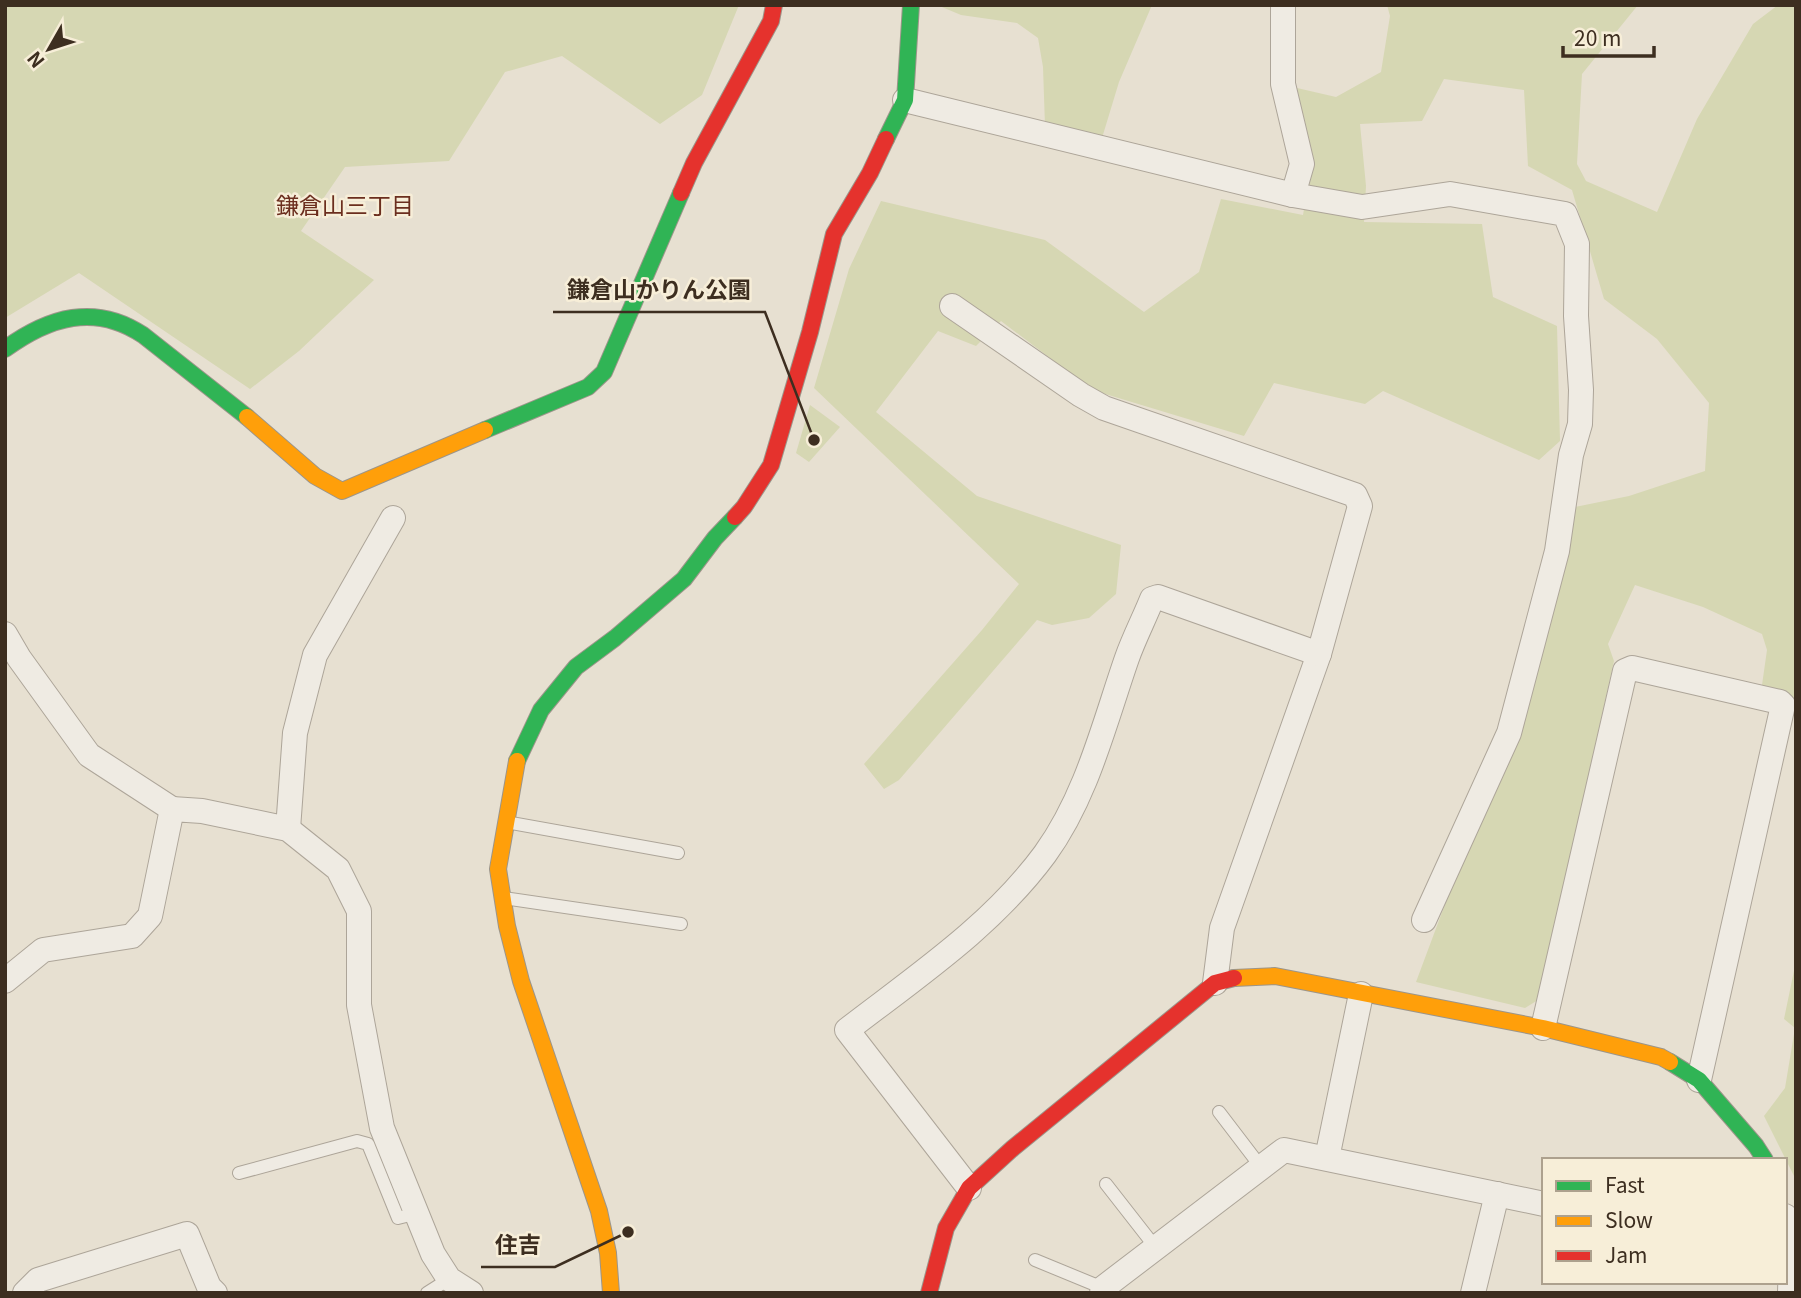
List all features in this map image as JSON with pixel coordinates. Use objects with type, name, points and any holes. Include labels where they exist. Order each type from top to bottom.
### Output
[{"type":"street","points":[[5,349],[24,334],[58,320],[93,317],[124,324],[154,344],[278,443],[320,482],[342,491],[588,387],[604,372],[694,163],[771,21],[774,5]]},
{"type":"street","points":[[611,1293],[608,1253],[599,1211],[521,981],[502,897],[498,869],[519,758],[541,710],[576,667],[624,632],[684,579],[715,538],[744,507],[771,465],[810,332],[834,234],[870,173],[905,100],[911,5]]},
{"type":"street","points":[[1283,5],[1283,84],[1302,164],[1293,195]]},
{"type":"street","points":[[905,100],[1293,195],[1362,207],[1450,194],[1565,214],[1577,244],[1576,316],[1581,390],[1580,424],[1572,455],[1557,551],[1509,733],[1424,920]]},
{"type":"street","points":[[952,306],[1104,408],[1355,495],[1360,506],[1319,654],[1222,928],[1214,983]]},
{"type":"street","points":[[288,829],[295,733],[315,655],[393,517]]},
{"type":"street","points":[[969,1188],[847,1030],[971,934],[1012,895],[1046,852],[1074,802],[1098,749],[1128,655],[1152,599],[1158,597],[1319,654]]},
{"type":"street","points":[[5,634],[19,658],[89,755],[172,808],[202,811],[288,829],[338,869],[359,911],[359,1005],[382,1128],[433,1254],[449,1279],[471,1293]]},
{"type":"street","points":[[1543,1028],[1625,671],[1632,668],[1780,702],[1783,705],[1699,1080]]},
{"type":"street","points":[[5,981],[43,950],[132,936],[150,916],[172,808]]},
{"type":"street","points":[[929,1293],[946,1228],[969,1188],[1013,1148],[1214,983],[1242,976],[1275,976],[1543,1028],[1661,1057],[1699,1080],[1764,1158]]},
{"type":"street","points":[[1327,1158],[1361,994]]},
{"type":"street","points":[[1102,1291],[1283,1150],[1542,1204]]},
{"type":"street","points":[[1473,1293],[1497,1194]]},
{"type":"street","points":[[25,1293],[38,1280],[187,1234],[209,1287],[215,1293]]},
{"type":"street","points":[[1788,1255],[1790,1293]]},
{"type":"lane","points":[[505,822],[678,853]]},
{"type":"lane","points":[[502,897],[681,924]]},
{"type":"lane","points":[[1219,1112],[1262,1167]]},
{"type":"lane","points":[[239,1173],[357,1141],[368,1144],[398,1218],[418,1213]]},
{"type":"lane","points":[[1106,1184],[1156,1248]]},
{"type":"lane","points":[[1035,1260],[1102,1291]]},
{"type":"lane","points":[[427,1293],[449,1279]]},
{"type":"green space","points":[[5,5],[739,5],[702,95],[660,124],[562,56],[505,72],[449,161],[345,167],[301,231],[374,280],[299,351],[250,389],[79,273],[5,318]]},
{"type":"green space","points":[[937,5],[1152,5],[1119,82],[1102,138],[1045,126],[1043,67],[1038,38],[1017,23],[961,15]]},
{"type":"green space","points":[[1387,5],[1638,5],[1582,74],[1577,164],[1586,181],[1657,212],[1697,119],[1753,24],[1778,5],[1796,5],[1796,699],[1762,685],[1767,650],[1762,634],[1703,607],[1635,585],[1608,644],[1614,661],[1538,1000],[1525,1008],[1416,982],[1469,840],[1575,507],[1629,496],[1705,471],[1709,403],[1657,339],[1604,299],[1572,190],[1528,166],[1524,90],[1444,79],[1422,121],[1360,124],[1366,186],[1364,222],[1482,224],[1493,297],[1557,326],[1560,441],[1539,460],[1383,391],[1365,404],[1274,383],[1244,436],[1092,390],[1001,321],[976,346],[938,331],[876,412],[977,496],[1121,545],[1116,594],[1089,618],[1052,625],[1037,620],[899,780],[884,789],[864,764],[1019,584],[814,388],[849,269],[881,201],[1045,240],[1144,312],[1199,272],[1221,199],[1303,215],[1312,162],[1297,88],[1336,97],[1381,72],[1390,16]]},
{"type":"green space","points":[[810,405],[840,427],[809,462],[796,453]]},
{"type":"green space","points":[[1796,961],[1796,1180],[1764,1116],[1785,1088],[1795,1028],[1784,1019]]},
{"type":"traffic: fast","points":[[886,139],[905,100],[911,5]]},
{"type":"traffic: fast","points":[[485,430],[588,387],[604,372],[681,193]]},
{"type":"traffic: fast","points":[[5,349],[55,322],[72,318],[107,319],[143,335],[247,417]]},
{"type":"traffic: fast","points":[[517,761],[541,710],[576,667],[615,638],[684,579],[715,538],[735,517]]},
{"type":"traffic: fast","points":[[1670,1062],[1699,1080],[1764,1158]]},
{"type":"traffic: slow","points":[[247,417],[315,476],[342,491],[485,430]]},
{"type":"traffic: slow","points":[[517,761],[498,869],[507,926],[521,981],[599,1211],[608,1253],[611,1293]]},
{"type":"traffic: slow","points":[[1234,978],[1275,976],[1543,1028],[1661,1057],[1670,1062]]},
{"type":"traffic: jam","points":[[681,193],[694,163],[771,21],[774,5]]},
{"type":"traffic: jam","points":[[735,517],[771,465],[810,332],[834,234],[870,173],[886,139]]},
{"type":"traffic: jam","points":[[929,1293],[946,1228],[969,1188],[1013,1148],[1215,983],[1234,978]]},
{"type":"place","name":"鎌倉山かりん公園","points":[[814,440]]},
{"type":"place","name":"住吉","points":[[628,1232]]},
{"type":"district","name":"鎌倉山三丁目","points":[[345,204]]}]
